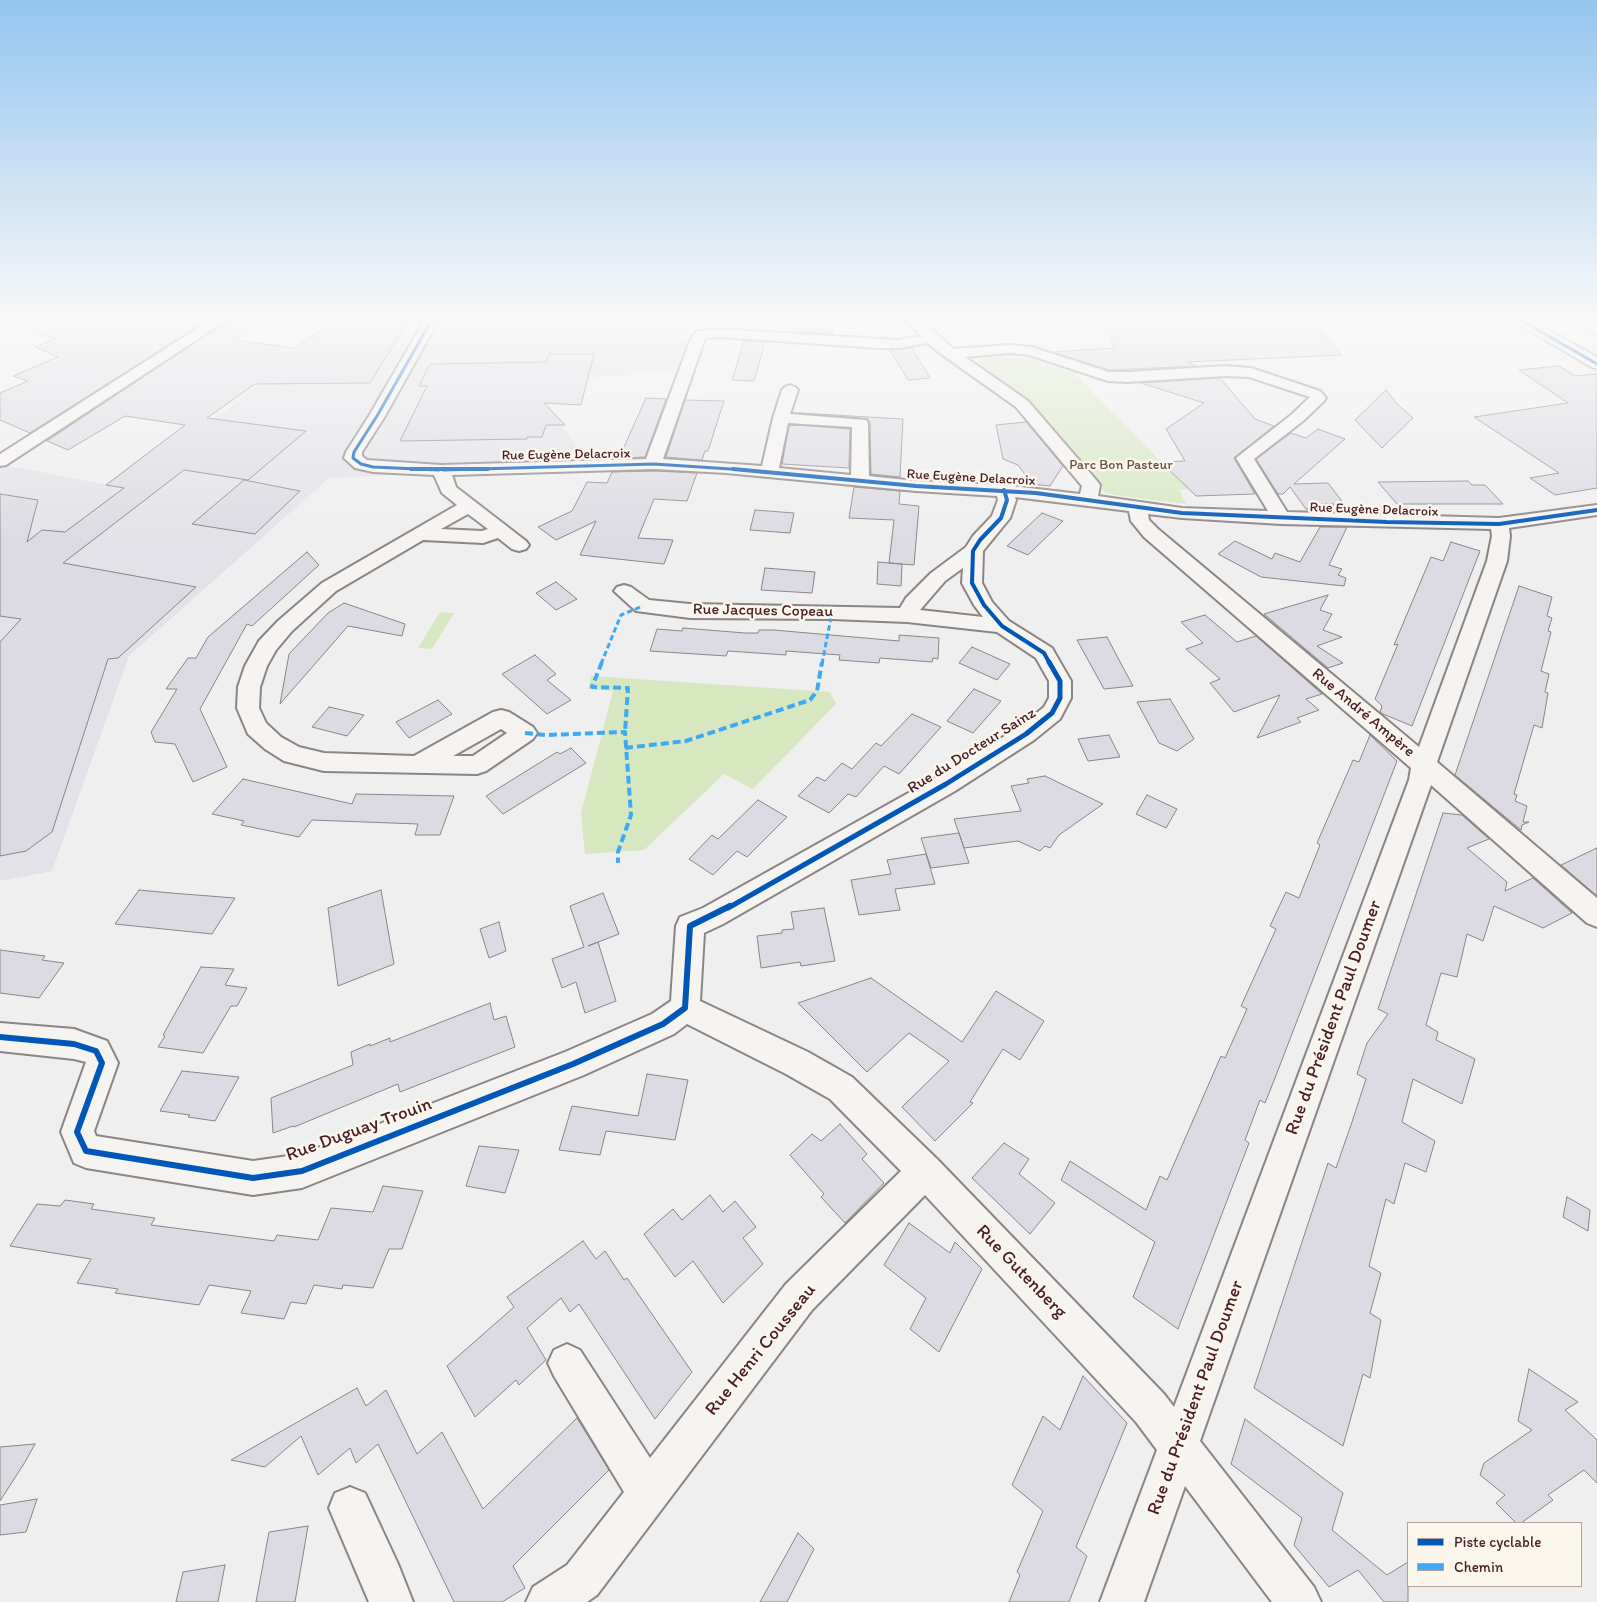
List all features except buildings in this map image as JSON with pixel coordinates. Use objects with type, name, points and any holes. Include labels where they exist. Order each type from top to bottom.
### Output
[{"type":"street","points":[[1,461],[110,391]]},
{"type":"street","name":"Rue Eugène Delacroix","points":[[391,391],[354,452],[353,458],[360,464],[373,468],[440,470],[654,464],[769,472],[858,481],[1004,490],[1182,513],[1387,522],[1499,524]]},
{"type":"street","points":[[654,464],[679,391]]},
{"type":"street","points":[[769,472],[781,418],[790,391]]},
{"type":"street","points":[[1003,391],[1022,404],[1091,485],[1088,500]]},
{"type":"street","points":[[1281,518],[1245,458],[1297,418],[1318,398],[1316,394],[1306,391]]},
{"type":"street","points":[[781,418],[860,423],[860,476],[858,481]]},
{"type":"street","points":[[440,470],[448,489],[519,545]]},
{"type":"street","points":[[907,615],[914,602],[938,577],[973,551],[980,540],[1001,518],[1006,508],[1007,500],[1004,490]]},
{"type":"street","points":[[418,765],[324,762],[292,755],[272,743],[256,728],[248,708],[249,688],[256,666],[267,646],[285,626],[329,586],[468,506]]},
{"type":"street","name":"Rue André Ampère","points":[[1138,507],[1140,521],[1151,534],[1424,765],[1597,915]]},
{"type":"street","points":[[1499,524],[1597,510]]},
{"type":"street","name":"Rue du Président Paul Doumer","points":[[1122,1602],[1421,780],[1424,765],[1497,561],[1501,536],[1499,524]]},
{"type":"street","points":[[419,534],[483,537],[501,531]]},
{"type":"street","name":"Rue du Docteur Sainz","points":[[685,1008],[690,926],[713,916],[946,784],[1026,734],[1052,713],[1060,698],[1060,681],[1044,653],[1002,626],[984,605],[972,583],[973,551]]},
{"type":"street","name":"Rue Jacques Copeau","points":[[624,591],[643,606],[690,611],[832,612],[907,615],[1002,626]]},
{"type":"street","name":"Rue Gutenberg","points":[[685,1008],[797,1063],[841,1088],[925,1172],[1150,1408],[1299,1602]]},
{"type":"street","name":"Rue Duguay Trouin","points":[[0,1037],[74,1044],[96,1051],[102,1063],[77,1132],[86,1151],[252,1178],[302,1171],[564,1068],[663,1024],[685,1008]]},
{"type":"street","name":"Rue Henri Cousseau","points":[[548,1602],[582,1580],[799,1297],[925,1172]]},
{"type":"street","points":[[567,1363],[648,1493]]},
{"type":"street","points":[[350,1508],[391,1602]]},
{"type":"shaded area","points":[[251,391],[535,391],[592,466],[329,478],[129,656],[52,871],[0,881],[0,464],[114,486]]},
{"type":"green space","name":"Parc Bon Pasteur","points":[[1017,391],[1091,391],[1188,489],[1179,490],[1186,504],[1114,495],[1104,492],[1028,398]]},
{"type":"green space","points":[[440,612],[454,613],[432,649],[418,648]]},
{"type":"green space","points":[[591,676],[830,692],[836,704],[753,789],[724,774],[644,850],[585,854],[581,813],[613,691],[588,689]]},
{"type":"marked path","points":[[625,732],[628,688],[592,687],[621,615],[643,606]]},
{"type":"marked path","points":[[625,748],[686,741],[810,700],[817,691],[832,612]]},
{"type":"marked path","points":[[525,733],[546,735],[625,732],[631,815],[618,852],[618,863]]},
{"type":"cycle path","points":[[391,391],[354,452],[353,458],[361,464],[373,467],[441,470],[654,464],[726,468],[916,486],[1036,493],[1182,513],[1387,522],[1499,524],[1597,510]]},
{"type":"cycle path","points":[[0,1037],[74,1044],[96,1051],[102,1063],[77,1132],[86,1151],[253,1178],[302,1171],[573,1064],[663,1024],[685,1008],[690,926],[713,916],[946,784],[1026,734],[1052,713],[1060,698],[1060,681],[1044,653],[1002,626],[984,605],[972,583],[973,551],[980,540],[1001,518],[1007,500],[1004,490]]}]
